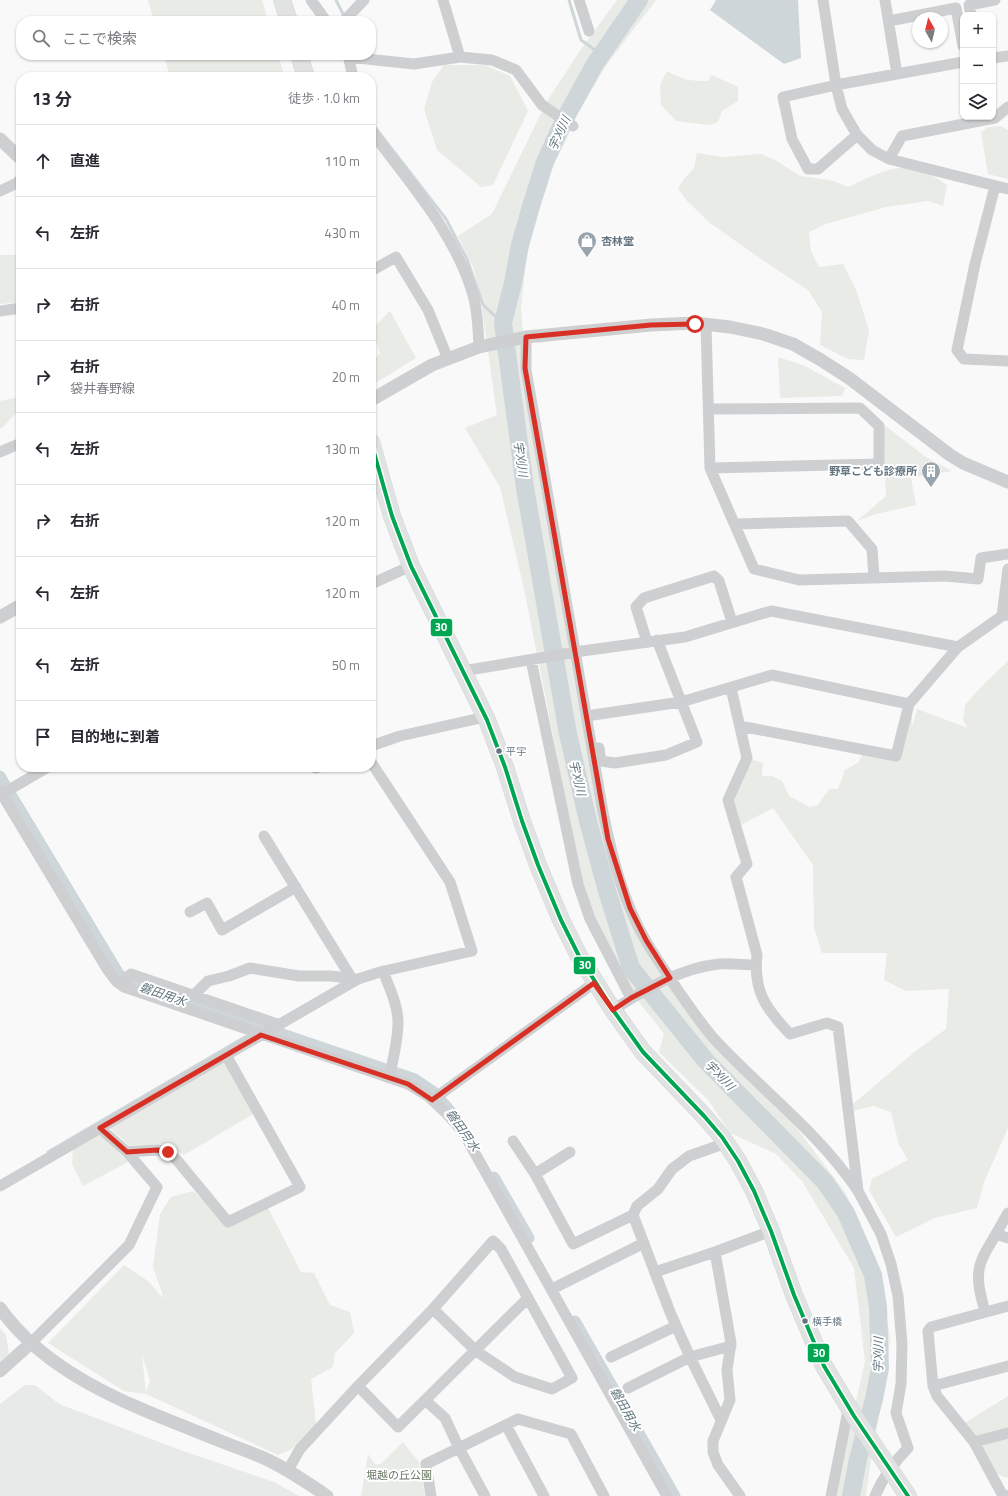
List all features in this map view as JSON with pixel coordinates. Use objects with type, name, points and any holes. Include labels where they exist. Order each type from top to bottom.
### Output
[{"type":"main road","points":[[282,0],[287,16]]},
{"type":"main road","points":[[301,60],[304,72]]},
{"type":"main road","points":[[376,460],[392,516],[411,566],[485,717],[505,767],[538,865],[561,920],[579,956],[594,983],[643,1052],[705,1117],[726,1143],[738,1161],[754,1191],[771,1231],[794,1295],[824,1366],[851,1411],[908,1496]]},
{"type":"street","points":[[311,0],[322,16]]},
{"type":"street","points":[[349,16],[364,0]]},
{"type":"street","points":[[443,0],[460,56]]},
{"type":"street","points":[[579,0],[589,31]]},
{"type":"street","points":[[823,0],[836,85],[842,109],[857,136],[872,150],[889,160],[1008,189]]},
{"type":"street","points":[[885,0],[897,74]]},
{"type":"street","points":[[970,12],[969,5],[995,0]]},
{"type":"street","points":[[889,20],[956,8],[960,30]]},
{"type":"street","points":[[376,59],[414,64],[460,56],[492,60],[516,70],[542,105],[573,126]]},
{"type":"street","points":[[996,58],[1008,56]]},
{"type":"street","points":[[349,60],[352,72]]},
{"type":"street","points":[[857,136],[818,169],[808,169],[792,139],[783,97],[836,85],[960,63]]},
{"type":"street","points":[[889,160],[902,136],[995,118],[1008,107]]},
{"type":"street","points":[[0,138],[16,154]]},
{"type":"street","points":[[376,138],[441,225],[461,263],[474,296],[478,324],[479,347]]},
{"type":"street","points":[[0,191],[16,184]]},
{"type":"street","points":[[995,186],[975,264],[958,350],[964,359],[1008,361]]},
{"type":"street","points":[[376,268],[396,256],[428,310],[448,359]]},
{"type":"street","points":[[0,310],[16,308]]},
{"type":"street","points":[[376,397],[432,365],[479,347],[526,337],[651,325],[695,324],[730,327],[763,334],[793,344],[849,378],[950,455],[964,463],[1008,482]]},
{"type":"street","points":[[706,325],[710,468],[754,569],[799,580],[945,576],[978,579],[981,558],[1008,554]]},
{"type":"street","points":[[526,337],[525,368],[603,812],[617,869],[630,908],[668,979],[717,1042],[819,1141],[842,1167],[858,1191],[881,1234],[891,1264],[898,1296],[902,1344],[901,1384],[896,1413],[908,1448],[886,1462],[875,1496]]},
{"type":"street","points":[[709,409],[860,408],[878,426],[879,464],[710,468]]},
{"type":"street","points":[[0,452],[16,445]]},
{"type":"street","points":[[735,524],[848,522],[872,549],[874,577]]},
{"type":"street","points":[[376,582],[411,566]]},
{"type":"street","points":[[740,726],[896,756],[909,704],[958,647],[1005,615],[1008,569]]},
{"type":"street","points":[[576,652],[593,715],[601,761],[615,763],[666,755],[697,742],[681,702],[636,607],[644,598],[714,576],[719,580],[732,622]]},
{"type":"street","points":[[0,617],[16,608]]},
{"type":"street","points":[[463,671],[576,652],[685,637],[771,611],[958,647]]},
{"type":"street","points":[[533,660],[578,884],[590,919],[631,998]]},
{"type":"street","points":[[593,715],[681,702],[772,675],[909,704]]},
{"type":"street","points":[[731,688],[747,758],[728,800],[747,864],[736,877],[757,955],[756,965],[759,992],[773,1016],[790,1034],[827,1024],[838,1027],[858,1191]]},
{"type":"street","points":[[376,744],[400,736],[485,717]]},
{"type":"street","points":[[0,1186],[280,1025],[355,979],[383,971],[472,952],[450,882],[376,770]]},
{"type":"street","points":[[39,772],[1,793],[107,969],[116,981],[133,991],[408,1084],[432,1100],[463,1132],[667,1496]]},
{"type":"street","points":[[264,836],[355,979]]},
{"type":"street","points":[[190,912],[207,902],[222,930],[296,887]]},
{"type":"street","points":[[613,1010],[631,998],[668,979],[690,971],[719,964],[756,965]]},
{"type":"street","points":[[194,995],[208,981],[229,976],[250,968],[299,976],[330,976],[355,979]]},
{"type":"street","points":[[383,971],[395,1006],[398,1021],[396,1047],[389,1078]]},
{"type":"street","points":[[120,984],[131,974],[280,1025]]},
{"type":"street","points":[[432,1100],[594,983]]},
{"type":"street","points":[[127,1152],[157,1150],[168,1152],[176,1159],[228,1222],[300,1187],[226,1055]]},
{"type":"street","points":[[0,1371],[31,1343],[129,1245],[157,1187],[127,1152],[100,1128]]},
{"type":"street","points":[[513,1141],[535,1174],[573,1244],[634,1215]]},
{"type":"street","points":[[721,1420],[676,1326],[634,1215],[637,1206],[658,1189],[672,1169],[689,1156],[726,1143]]},
{"type":"street","points":[[535,1174],[570,1152]]},
{"type":"street","points":[[984,1312],[979,1288],[981,1262],[1008,1213]]},
{"type":"street","points":[[655,1272],[771,1231]]},
{"type":"street","points":[[996,1234],[1008,1238]]},
{"type":"street","points":[[288,1470],[300,1449],[358,1386],[433,1310],[493,1241],[501,1249],[572,1378],[552,1389],[514,1377],[476,1351],[433,1310]]},
{"type":"street","points":[[552,1289],[644,1243]]},
{"type":"street","points":[[715,1252],[731,1346],[727,1370],[730,1400],[713,1441],[713,1452],[718,1465],[740,1496]]},
{"type":"street","points":[[358,1386],[398,1427],[528,1298]]},
{"type":"street","points":[[1008,1306],[931,1327],[928,1331],[933,1386],[938,1396],[974,1442],[1002,1494],[1008,1496]]},
{"type":"street","points":[[0,1308],[8,1319],[31,1343],[86,1382],[131,1405],[266,1459],[288,1470],[327,1496]]},
{"type":"street","points":[[611,1357],[676,1326]]},
{"type":"street","points":[[628,1388],[690,1357],[731,1346]]},
{"type":"street","points":[[933,1386],[1008,1366]]},
{"type":"street","points":[[425,1400],[445,1418],[459,1448],[485,1496]]},
{"type":"street","points":[[831,1496],[851,1411]]},
{"type":"street","points":[[431,1496],[426,1464],[518,1419],[571,1434],[604,1496]]},
{"type":"street","points":[[506,1425],[544,1496]]},
{"type":"street","points":[[974,1442],[1008,1433]]},
{"type":"shaded area","points":[[716,0],[798,0],[801,58],[784,64],[710,10]]},
{"type":"shaded area","points":[[0,1328],[6,1335],[9,1354],[0,1362]]},
{"type":"shaded area","points":[[25,1385],[35,1385],[59,1404],[183,1451],[274,1482],[299,1496],[0,1496],[0,1404]]},
{"type":"green space","points":[[148,0],[262,0],[267,16],[153,16]]},
{"type":"green space","points":[[617,0],[656,0],[605,67],[577,115],[545,181],[527,252],[521,308],[526,370],[574,681],[606,841],[629,917],[689,1013],[789,1118],[845,1192],[876,1259],[890,1337],[886,1378],[866,1496],[835,1496],[865,1361],[854,1268],[802,1181],[776,1154],[730,1133],[709,1101],[659,1052],[664,1034],[632,993],[581,891],[553,735],[524,589],[500,487],[465,428],[497,415],[482,310],[483,305],[473,267],[458,236],[492,214],[546,103],[579,52]]},
{"type":"green space","points":[[165,60],[280,60],[283,72],[169,72]]},
{"type":"green space","points":[[444,65],[485,65],[510,76],[528,111],[493,185],[481,187],[437,150],[424,109],[432,82]]},
{"type":"green space","points":[[667,71],[682,78],[697,81],[708,81],[712,75],[738,87],[738,101],[722,111],[718,122],[709,125],[676,121],[661,105],[660,85]]},
{"type":"green space","points":[[1001,126],[1008,130],[1008,179],[988,174],[981,132],[988,127]]},
{"type":"green space","points":[[697,153],[724,157],[761,154],[775,160],[800,176],[830,180],[849,187],[875,175],[898,168],[909,168],[921,171],[933,176],[947,185],[943,206],[928,201],[886,207],[826,224],[809,232],[811,251],[819,267],[843,264],[856,290],[869,330],[864,360],[848,359],[820,345],[822,312],[808,290],[710,223],[688,202],[678,189],[683,180],[694,168]]},
{"type":"green space","points":[[0,255],[16,255],[16,302],[0,304]]},
{"type":"green space","points":[[390,311],[416,358],[377,382],[376,357],[380,353],[376,341],[376,325]]},
{"type":"green space","points":[[778,357],[805,366],[845,388],[842,396],[780,398]]},
{"type":"green space","points":[[16,398],[16,413],[2,428],[0,428],[0,401]]},
{"type":"green space","points":[[883,424],[926,457],[952,471],[911,478],[916,505],[876,514],[857,521],[886,496]]},
{"type":"green space","points":[[1008,661],[1008,1128],[984,1182],[977,1208],[935,1218],[896,1237],[869,1190],[872,1179],[908,1160],[899,1145],[891,1112],[873,1106],[854,1111],[853,1104],[917,1050],[946,1029],[949,989],[906,991],[884,980],[887,953],[822,953],[814,928],[813,865],[773,808],[741,825],[729,798],[747,758],[763,763],[762,776],[772,776],[782,781],[789,796],[810,807],[818,805],[829,789],[838,789],[845,770],[858,763],[864,752],[900,760],[909,716],[912,713],[912,727],[917,709],[968,728],[963,720],[965,705]]},
{"type":"green space","points":[[226,1062],[255,1113],[184,1155],[159,1144],[131,1147],[110,1128]]},
{"type":"green space","points":[[101,1134],[128,1162],[83,1186],[72,1164],[73,1149]]},
{"type":"green space","points":[[193,1191],[232,1224],[266,1204],[301,1272],[314,1273],[330,1305],[350,1312],[354,1333],[335,1353],[333,1367],[311,1379],[316,1425],[292,1449],[278,1455],[146,1394],[124,1391],[48,1343],[124,1265],[148,1281],[164,1299],[153,1267],[160,1214],[171,1197]],"holes":[[[142,1355],[150,1380],[146,1393]]]},
{"type":"green space","points":[[1008,1396],[1008,1478],[993,1471],[986,1465],[960,1426]]},
{"type":"green space","name":"堀越の丘公園","points":[[403,1442],[419,1462],[425,1496],[361,1496],[368,1454],[375,1464],[381,1464]]},
{"type":"waterway","points":[[336,0],[344,16]]},
{"type":"waterway","points":[[569,0],[581,40],[602,55]]},
{"type":"waterway","name":"宇刈川","points":[[639,0],[595,64],[564,120],[545,162],[520,245],[513,283],[503,323],[525,488],[568,734],[588,821],[607,891],[631,968],[706,1061],[825,1182],[846,1213],[873,1275],[878,1307],[880,1368],[874,1399],[858,1459],[851,1496]]},
{"type":"waterway","points":[[376,129],[446,219],[467,259],[483,305],[503,323]]},
{"type":"waterway","name":"磐田用水","points":[[0,776],[119,974],[132,983],[415,1079],[434,1092],[453,1114]]},
{"type":"waterway","points":[[48,1152],[250,1034]]},
{"type":"waterway","name":"磐田用水","points":[[494,1177],[529,1238]]},
{"type":"waterway","name":"磐田用水","points":[[575,1321],[675,1496]]},
{"type":"transit line","name":"30","points":[[376,460],[392,516],[411,566],[487,720],[505,767],[538,865],[561,920],[579,956],[613,1010],[643,1052],[705,1117],[722,1137],[738,1161],[754,1191],[771,1231],[794,1295],[824,1366],[854,1416],[908,1496]]},
{"type":"place","name":"杏林堂","points":[[587,258]]},
{"type":"place","name":"野草こども診療所","points":[[931,488]]},
{"type":"place","name":"平宇","points":[[499,751]]},
{"type":"place","name":"横手橋","points":[[805,1321]]},
{"type":"route","points":[[168,1152],[157,1150],[127,1152],[100,1128],[261,1035],[408,1084],[432,1100],[594,983],[613,1010],[631,998],[670,978],[646,940],[630,908],[608,839],[525,368],[526,337],[651,325],[695,324]]}]
